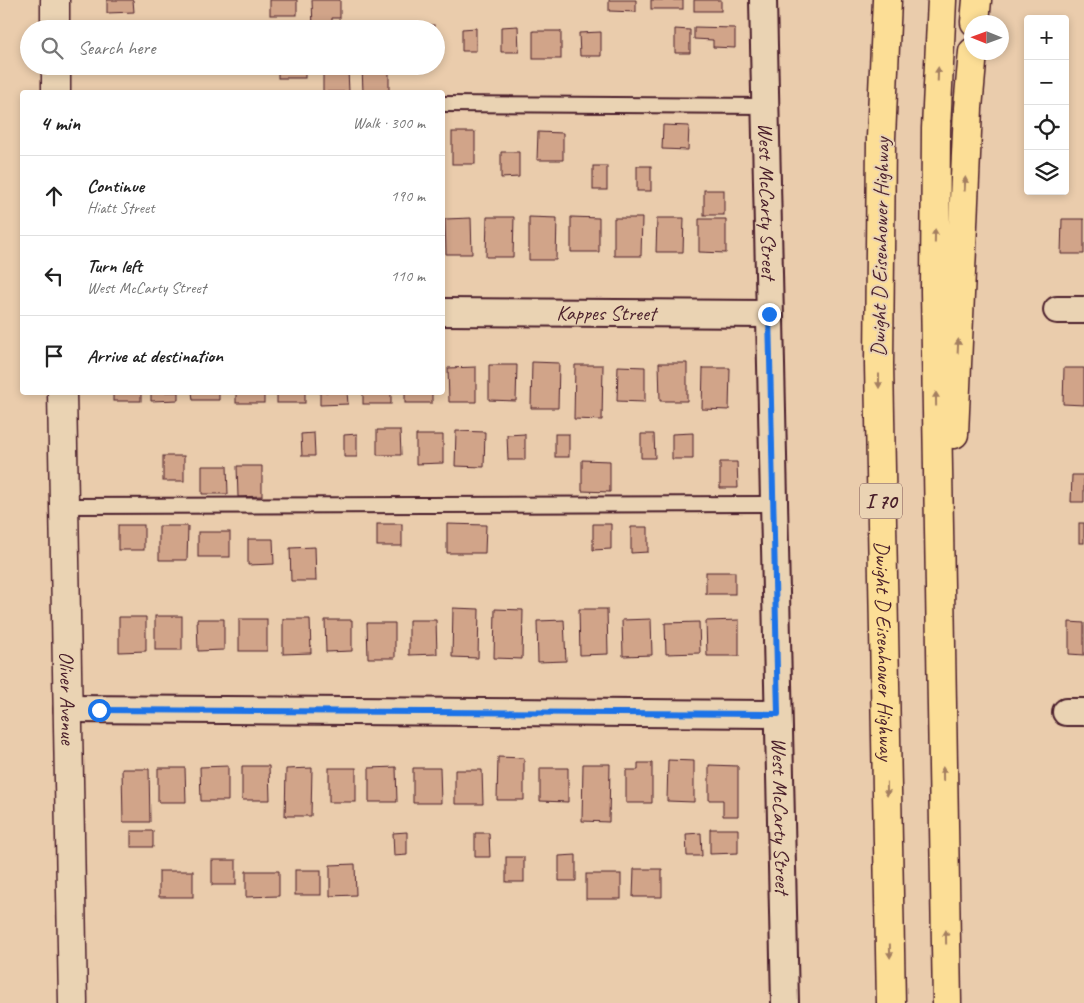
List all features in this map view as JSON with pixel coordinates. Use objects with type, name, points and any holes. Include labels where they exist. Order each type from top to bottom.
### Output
[{"type":"highway","points":[[876,0],[881,138]]},
{"type":"highway","name":"Dwight D Eisenhower Highway","points":[[887,0],[881,138],[879,430],[891,1003]]},
{"type":"highway","points":[[942,0],[936,129],[935,291],[947,1003]]},
{"type":"highway","points":[[976,15],[977,0]]},
{"type":"highway","points":[[942,710],[972,60]]},
{"type":"street","points":[[55,0],[55,20]]},
{"type":"street","name":"West McCarty Street","points":[[764,0],[764,106],[785,1003]]},
{"type":"street","points":[[56,75],[56,90]]},
{"type":"street","points":[[1057,310],[1084,310]]},
{"type":"street","name":"Kappes Street","points":[[445,312],[769,314]]},
{"type":"street","name":"Oliver Avenue","points":[[62,395],[73,1003]]},
{"type":"street","points":[[67,709],[778,714]]},
{"type":"lane","points":[[445,104],[764,106]]},
{"type":"lane","points":[[64,506],[773,504]]},
{"type":"building","points":[[107,0],[133,0],[134,12],[107,13]]},
{"type":"building","points":[[270,0],[297,0],[297,15],[270,15]]},
{"type":"building","points":[[312,0],[340,0],[340,18],[313,20]]},
{"type":"building","points":[[609,0],[636,0],[636,12],[609,11]]},
{"type":"building","points":[[651,0],[683,0],[683,9],[651,9]]},
{"type":"building","points":[[694,0],[721,0],[721,11],[694,11]]},
{"type":"building","points":[[518,26],[519,52],[501,52],[501,27]]},
{"type":"building","points":[[694,27],[735,28],[735,48],[713,47],[713,40],[694,39]]},
{"type":"building","points":[[476,28],[476,51],[462,51],[462,29]]},
{"type":"building","points":[[675,29],[690,30],[690,53],[675,53]]},
{"type":"building","points":[[533,31],[561,31],[561,59],[533,59]]},
{"type":"building","points":[[601,32],[601,56],[580,56],[579,33]]},
{"type":"building","points":[[278,75],[305,75],[305,78],[278,78]]},
{"type":"building","points":[[323,75],[348,75],[349,90],[323,90]]},
{"type":"building","points":[[362,75],[389,75],[389,90],[363,90]]},
{"type":"building","points":[[663,125],[689,126],[688,150],[662,149]]},
{"type":"building","points":[[452,132],[475,132],[475,164],[452,164]]},
{"type":"building","points":[[538,132],[563,133],[563,160],[537,160]]},
{"type":"building","points":[[501,152],[519,152],[519,177],[501,178]]},
{"type":"building","points":[[593,166],[607,166],[607,190],[593,190]]},
{"type":"building","points":[[637,166],[651,166],[651,191],[637,191]]},
{"type":"building","points":[[704,190],[724,190],[724,215],[704,215]]},
{"type":"building","points":[[487,217],[514,217],[513,257],[486,257]]},
{"type":"building","points":[[529,217],[557,218],[556,260],[529,260]]},
{"type":"building","points":[[571,217],[599,218],[599,252],[571,252]]},
{"type":"building","points":[[471,218],[472,254],[446,254],[445,219]]},
{"type":"building","points":[[614,218],[642,218],[641,256],[614,256]]},
{"type":"building","points":[[657,218],[684,218],[683,252],[656,252]]},
{"type":"building","points":[[699,219],[726,219],[726,253],[699,252]]},
{"type":"building","points":[[1062,219],[1084,219],[1084,254],[1061,254]]},
{"type":"building","points":[[532,362],[559,363],[558,408],[531,408]]},
{"type":"building","points":[[659,363],[687,363],[687,401],[660,401]]},
{"type":"building","points":[[489,365],[517,365],[516,401],[489,400]]},
{"type":"building","points":[[575,365],[603,365],[602,420],[574,419]]},
{"type":"building","points":[[618,366],[645,367],[645,402],[617,401]]},
{"type":"building","points":[[476,367],[476,402],[449,402],[448,368]]},
{"type":"building","points":[[703,368],[730,368],[729,410],[702,409]]},
{"type":"building","points":[[1064,368],[1084,368],[1084,405],[1063,404]]},
{"type":"building","points":[[113,395],[141,395],[141,401],[113,401]]},
{"type":"building","points":[[151,395],[178,395],[178,400],[151,401]]},
{"type":"building","points":[[192,395],[219,395],[219,400],[193,400]]},
{"type":"building","points":[[236,395],[264,395],[264,403],[236,403]]},
{"type":"building","points":[[277,395],[305,395],[305,403],[277,403]]},
{"type":"building","points":[[320,395],[347,395],[348,404],[320,405]]},
{"type":"building","points":[[363,395],[391,395],[391,404],[363,404]]},
{"type":"building","points":[[405,395],[432,395],[432,403],[405,403]]},
{"type":"building","points":[[377,430],[400,430],[401,455],[377,455]]},
{"type":"building","points":[[456,431],[485,432],[484,467],[455,466]]},
{"type":"building","points":[[314,433],[315,456],[302,456],[301,434]]},
{"type":"building","points":[[693,433],[693,459],[672,459],[672,434]]},
{"type":"building","points":[[357,434],[357,457],[344,457],[344,435]]},
{"type":"building","points":[[525,434],[525,460],[508,460],[507,435]]},
{"type":"building","points":[[555,434],[569,434],[569,457],[555,457]]},
{"type":"building","points":[[641,434],[654,434],[655,458],[641,458]]},
{"type":"building","points":[[416,435],[443,435],[443,463],[416,464]]},
{"type":"building","points":[[163,456],[184,456],[184,481],[163,481]]},
{"type":"building","points":[[582,460],[610,461],[610,492],[582,491]]},
{"type":"building","points":[[720,462],[737,462],[738,488],[720,488]]},
{"type":"building","points":[[202,466],[227,466],[228,494],[202,494]]},
{"type":"building","points":[[237,466],[262,466],[262,496],[238,497]]},
{"type":"building","points":[[1072,475],[1084,475],[1084,502],[1071,502]]},
{"type":"building","points":[[1079,523],[1084,523],[1084,543],[1079,543]]},
{"type":"building","points":[[377,524],[402,524],[402,546],[377,546]]},
{"type":"building","points":[[447,524],[486,525],[485,553],[447,553]]},
{"type":"building","points":[[593,524],[611,524],[611,549],[593,550]]},
{"type":"building","points":[[118,525],[144,525],[144,550],[118,550]]},
{"type":"building","points":[[159,526],[188,526],[187,560],[159,560]]},
{"type":"building","points":[[631,527],[648,527],[648,552],[631,553]]},
{"type":"building","points":[[198,532],[230,532],[230,557],[198,557]]},
{"type":"building","points":[[248,539],[273,539],[274,564],[248,565]]},
{"type":"building","points":[[315,547],[316,581],[291,581],[290,548]]},
{"type":"building","points":[[706,572],[735,572],[735,594],[706,594]]},
{"type":"building","points":[[453,608],[479,609],[478,658],[452,657]]},
{"type":"building","points":[[495,609],[523,610],[522,659],[494,658]]},
{"type":"building","points":[[579,609],[607,609],[608,654],[580,655]]},
{"type":"building","points":[[155,616],[182,616],[182,650],[155,650]]},
{"type":"building","points":[[119,617],[146,617],[146,651],[119,652]]},
{"type":"building","points":[[197,619],[224,619],[224,650],[198,651]]},
{"type":"building","points":[[239,619],[267,619],[267,651],[239,651]]},
{"type":"building","points":[[283,619],[310,619],[311,653],[283,654]]},
{"type":"building","points":[[651,619],[652,655],[623,656],[622,620]]},
{"type":"building","points":[[325,620],[352,620],[352,651],[326,652]]},
{"type":"building","points":[[409,620],[436,620],[437,654],[409,655]]},
{"type":"building","points":[[564,620],[566,661],[538,662],[537,621]]},
{"type":"building","points":[[739,620],[739,656],[707,656],[706,621]]},
{"type":"building","points":[[699,622],[700,653],[666,654],[665,623]]},
{"type":"building","points":[[1069,622],[1084,623],[1084,655],[1069,654]]},
{"type":"building","points":[[367,623],[395,623],[395,658],[368,658]]},
{"type":"building","points":[[498,757],[524,758],[524,800],[497,800]]},
{"type":"building","points":[[668,760],[694,761],[694,802],[667,801]]},
{"type":"building","points":[[638,763],[652,763],[652,803],[626,803],[626,770],[638,770]]},
{"type":"building","points":[[583,764],[610,764],[609,822],[582,821]]},
{"type":"building","points":[[709,765],[738,766],[738,816],[723,816],[723,800],[709,800]]},
{"type":"building","points":[[228,766],[228,801],[201,801],[200,767]]},
{"type":"building","points":[[242,766],[269,766],[270,800],[242,800]]},
{"type":"building","points":[[396,767],[397,802],[369,802],[369,768]]},
{"type":"building","points":[[158,768],[185,768],[186,802],[158,802]]},
{"type":"building","points":[[312,768],[311,816],[285,816],[286,769]]},
{"type":"building","points":[[329,768],[356,768],[356,802],[329,802]]},
{"type":"building","points":[[413,768],[440,768],[441,803],[413,803]]},
{"type":"building","points":[[540,768],[568,768],[568,802],[540,801]]},
{"type":"building","points":[[122,769],[149,769],[150,822],[123,822]]},
{"type":"building","points":[[455,770],[482,770],[483,804],[455,804]]},
{"type":"building","points":[[710,829],[738,829],[738,853],[710,854]]},
{"type":"building","points":[[131,831],[153,831],[153,847],[131,847]]},
{"type":"building","points":[[407,832],[407,855],[394,856],[393,833]]},
{"type":"building","points":[[475,833],[489,833],[490,857],[475,857]]},
{"type":"building","points":[[701,833],[702,856],[687,856],[686,834]]},
{"type":"building","points":[[576,855],[576,881],[559,881],[559,856]]},
{"type":"building","points":[[506,857],[524,857],[524,882],[506,882]]},
{"type":"building","points":[[212,860],[236,860],[236,885],[212,885]]},
{"type":"building","points":[[355,864],[356,895],[330,896],[330,865]]},
{"type":"building","points":[[634,869],[662,869],[662,897],[633,897]]},
{"type":"building","points":[[295,870],[321,870],[321,895],[295,895]]},
{"type":"building","points":[[159,871],[193,871],[193,897],[159,897]]},
{"type":"building","points":[[246,871],[279,871],[279,896],[246,897]]},
{"type":"building","points":[[586,874],[621,874],[621,899],[586,899]]},
{"type":"route","points":[[99,710],[778,714],[769,314]]}]
